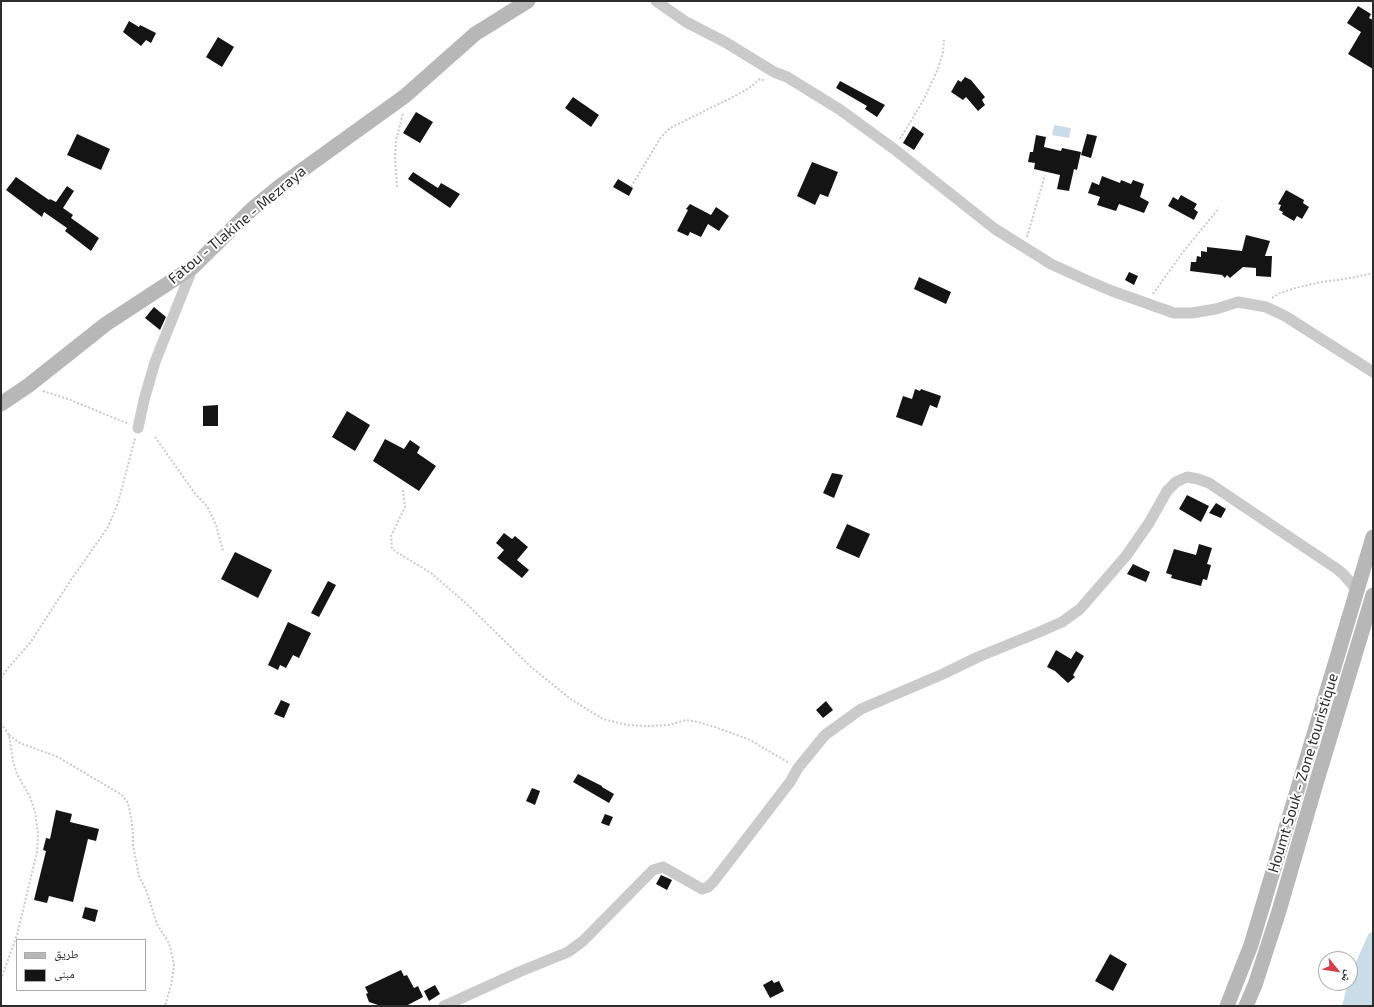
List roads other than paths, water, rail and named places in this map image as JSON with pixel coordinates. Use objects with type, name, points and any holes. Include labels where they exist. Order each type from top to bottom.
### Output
[{"type":"main road","name":"Fatou - Tlakine - Mezraya","points":[[1,404],[29,385],[106,324],[193,267],[263,200],[308,165],[405,96],[475,34],[528,1]]},
{"type":"main road","name":"Houmt Souk - Zone touristique","points":[[1227,1006],[1251,946],[1373,537]]},
{"type":"main road","points":[[1246,1006],[1255,985],[1279,911],[1373,596],[1358,591]]},
{"type":"street","points":[[656,1],[686,22],[725,42],[774,72],[787,77],[839,109],[894,149],[995,229],[1051,264],[1086,280],[1174,312],[1192,313],[1216,309],[1238,302],[1266,306],[1285,316],[1373,372]]},
{"type":"street","points":[[138,428],[155,362],[193,267]]},
{"type":"street","points":[[444,1006],[519,972],[568,952],[583,941],[652,870],[663,867],[702,889],[708,887],[790,782],[798,768],[826,735],[861,709],[1062,622],[1080,609],[1126,556],[1149,523],[1167,491],[1176,482],[1187,478],[1198,479],[1209,483],[1337,569],[1358,591]]},
{"type":"water","points":[[1054,125],[1071,128],[1069,138],[1052,135]]},
{"type":"water","points":[[1373,932],[1373,1006],[1342,1006],[1346,991],[1358,991],[1358,957],[1369,933]]}]
